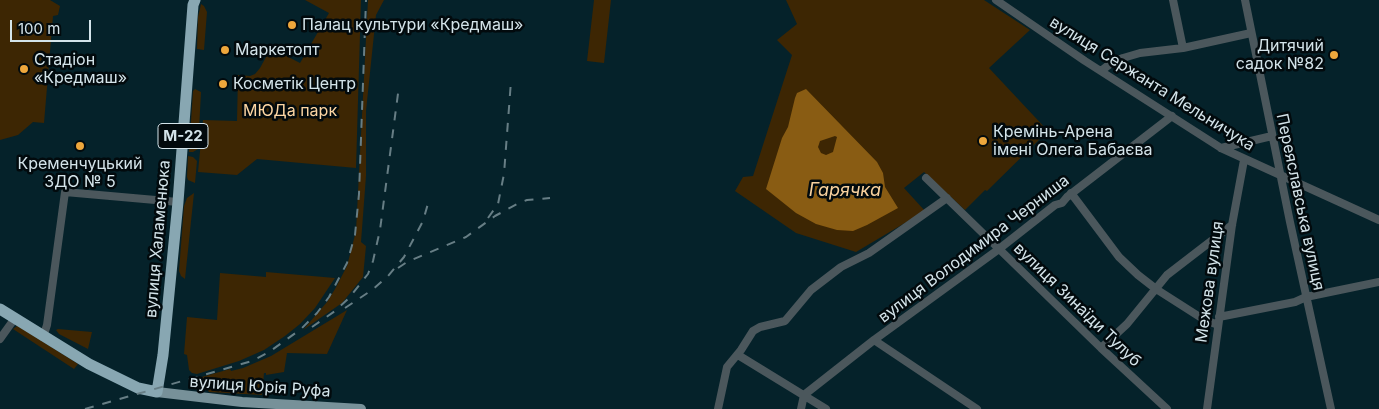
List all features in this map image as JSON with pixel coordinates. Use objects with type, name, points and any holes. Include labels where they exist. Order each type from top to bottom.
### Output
[{"type":"highway","name":"вулиця Халаменюка","points":[[157,392],[163,355],[178,202],[195,0]]},
{"type":"highway","points":[[0,309],[88,364],[138,388],[157,392]]},
{"type":"main road","name":"вулиця Юрія Руфа","points":[[157,392],[242,402],[361,409]]},
{"type":"street","name":"вулиця Сержанта Мельничука","points":[[996,0],[1101,71],[1221,148],[1379,220]]},
{"type":"street","points":[[1173,0],[1183,48]]},
{"type":"street","name":"Переяславська вулиця","points":[[1245,0],[1272,136],[1331,409]]},
{"type":"street","points":[[1101,71],[1110,64],[1140,53],[1183,48],[1252,33]]},
{"type":"street","name":"вулиця Володимира Черниша","points":[[804,395],[874,340],[999,249],[1054,205],[1062,203],[1072,193],[1172,116]]},
{"type":"street","points":[[1221,148],[1272,136]]},
{"type":"street","name":"Межова вулиця","points":[[1207,409],[1232,225],[1244,160]]},
{"type":"street","name":"вулиця Зинаїди Тулуб","points":[[926,178],[1101,348],[1167,409]]},
{"type":"street","points":[[43,337],[47,325],[65,192],[178,202]]},
{"type":"street","points":[[1072,193],[1119,257],[1156,289],[1203,319],[1219,321],[1295,302],[1306,297],[1379,282]]},
{"type":"street","points":[[718,409],[728,367],[753,331],[785,321],[810,290],[841,267],[869,253],[947,198]]},
{"type":"street","points":[[1101,348],[1127,324],[1167,275],[1232,225]]},
{"type":"street","points":[[0,339],[15,318]]},
{"type":"street","points":[[874,340],[976,409]]},
{"type":"street","points":[[738,355],[826,409]]},
{"type":"street","points":[[801,409],[804,395]]},
{"type":"green space","name":"Стадіон «Кредмаш»","points":[[0,0],[50,0],[60,6],[58,15],[53,16],[44,123],[33,122],[18,135],[0,140]]},
{"type":"green space","name":"МЮДа парк","points":[[305,0],[361,0],[356,168],[257,159],[237,175],[198,172],[203,120],[237,121],[238,75],[250,76],[255,74],[271,48],[300,63],[329,13]]},
{"type":"green space","points":[[368,0],[384,0],[376,15],[366,111],[366,176],[361,242],[366,246],[363,277],[342,303],[303,330],[327,302],[335,289],[347,266],[356,231]]},
{"type":"green space","points":[[594,0],[611,0],[604,63],[587,61]]},
{"type":"green space","points":[[786,0],[984,0],[1030,30],[989,68],[1048,131],[965,210],[924,172],[904,188],[925,211],[856,252],[796,233],[735,191],[743,177],[753,176],[792,55],[777,40],[797,24]]},
{"type":"green space","points":[[201,4],[207,12],[204,50],[197,49],[198,17]]},
{"type":"green space","points":[[195,89],[201,92],[198,149],[189,152],[193,91]]},
{"type":"green space","points":[[188,156],[193,157],[197,161],[195,183],[188,180],[187,177]]},
{"type":"green space","points":[[194,193],[185,279],[179,271],[184,206],[187,198]]},
{"type":"green space","points":[[266,272],[335,278],[315,308],[300,324],[264,350],[239,361],[197,374],[192,373],[189,370],[187,355],[184,354],[187,317],[217,320],[220,273],[266,277]]},
{"type":"green space","points":[[347,310],[327,354],[287,353],[284,372],[266,375],[264,373],[262,395],[209,392],[204,385],[197,381],[189,382],[230,369],[231,371],[243,368],[271,356]]},
{"type":"green space","points":[[17,326],[78,364],[74,369],[13,329]]},
{"type":"green space","points":[[56,330],[92,332],[88,349],[59,334]]},
{"type":"water","name":"Гарячка","points":[[806,89],[877,162],[883,173],[885,187],[898,208],[853,231],[837,230],[816,224],[796,213],[766,189],[782,138],[788,127],[797,93]],"holes":[[[837,137],[833,152],[826,155],[821,153],[818,147],[820,141]]]},
{"type":"railway","points":[[85,409],[252,361],[269,352],[301,329],[317,313],[329,297],[347,263],[355,235],[359,194],[366,0]]},
{"type":"railway","points":[[488,218],[498,204],[504,174],[511,81]]},
{"type":"railway","points":[[312,327],[335,311],[349,298],[368,274],[373,261],[380,230],[399,86]]},
{"type":"railway","points":[[398,268],[407,262],[466,237],[495,216],[519,203],[527,200],[550,198]]},
{"type":"railway","points":[[345,308],[372,290],[388,276],[404,257],[423,221],[429,200]]},
{"type":"place","name":"Палац культури «Кредмаш»","points":[[292,25]]},
{"type":"place","name":"Маркетопт","points":[[225,50]]},
{"type":"place","name":"Дитячий садок №82","points":[[1334,55]]},
{"type":"place","name":"Стадіон «Кредмаш»","points":[[24,69]]},
{"type":"place","name":"Косметік Центр","points":[[223,84]]},
{"type":"place","name":"Кремінь-Арена імені Олега Бабаєва","points":[[983,141]]},
{"type":"place","name":"Кременчуцький ЗДО № 5","points":[[80,146]]}]
